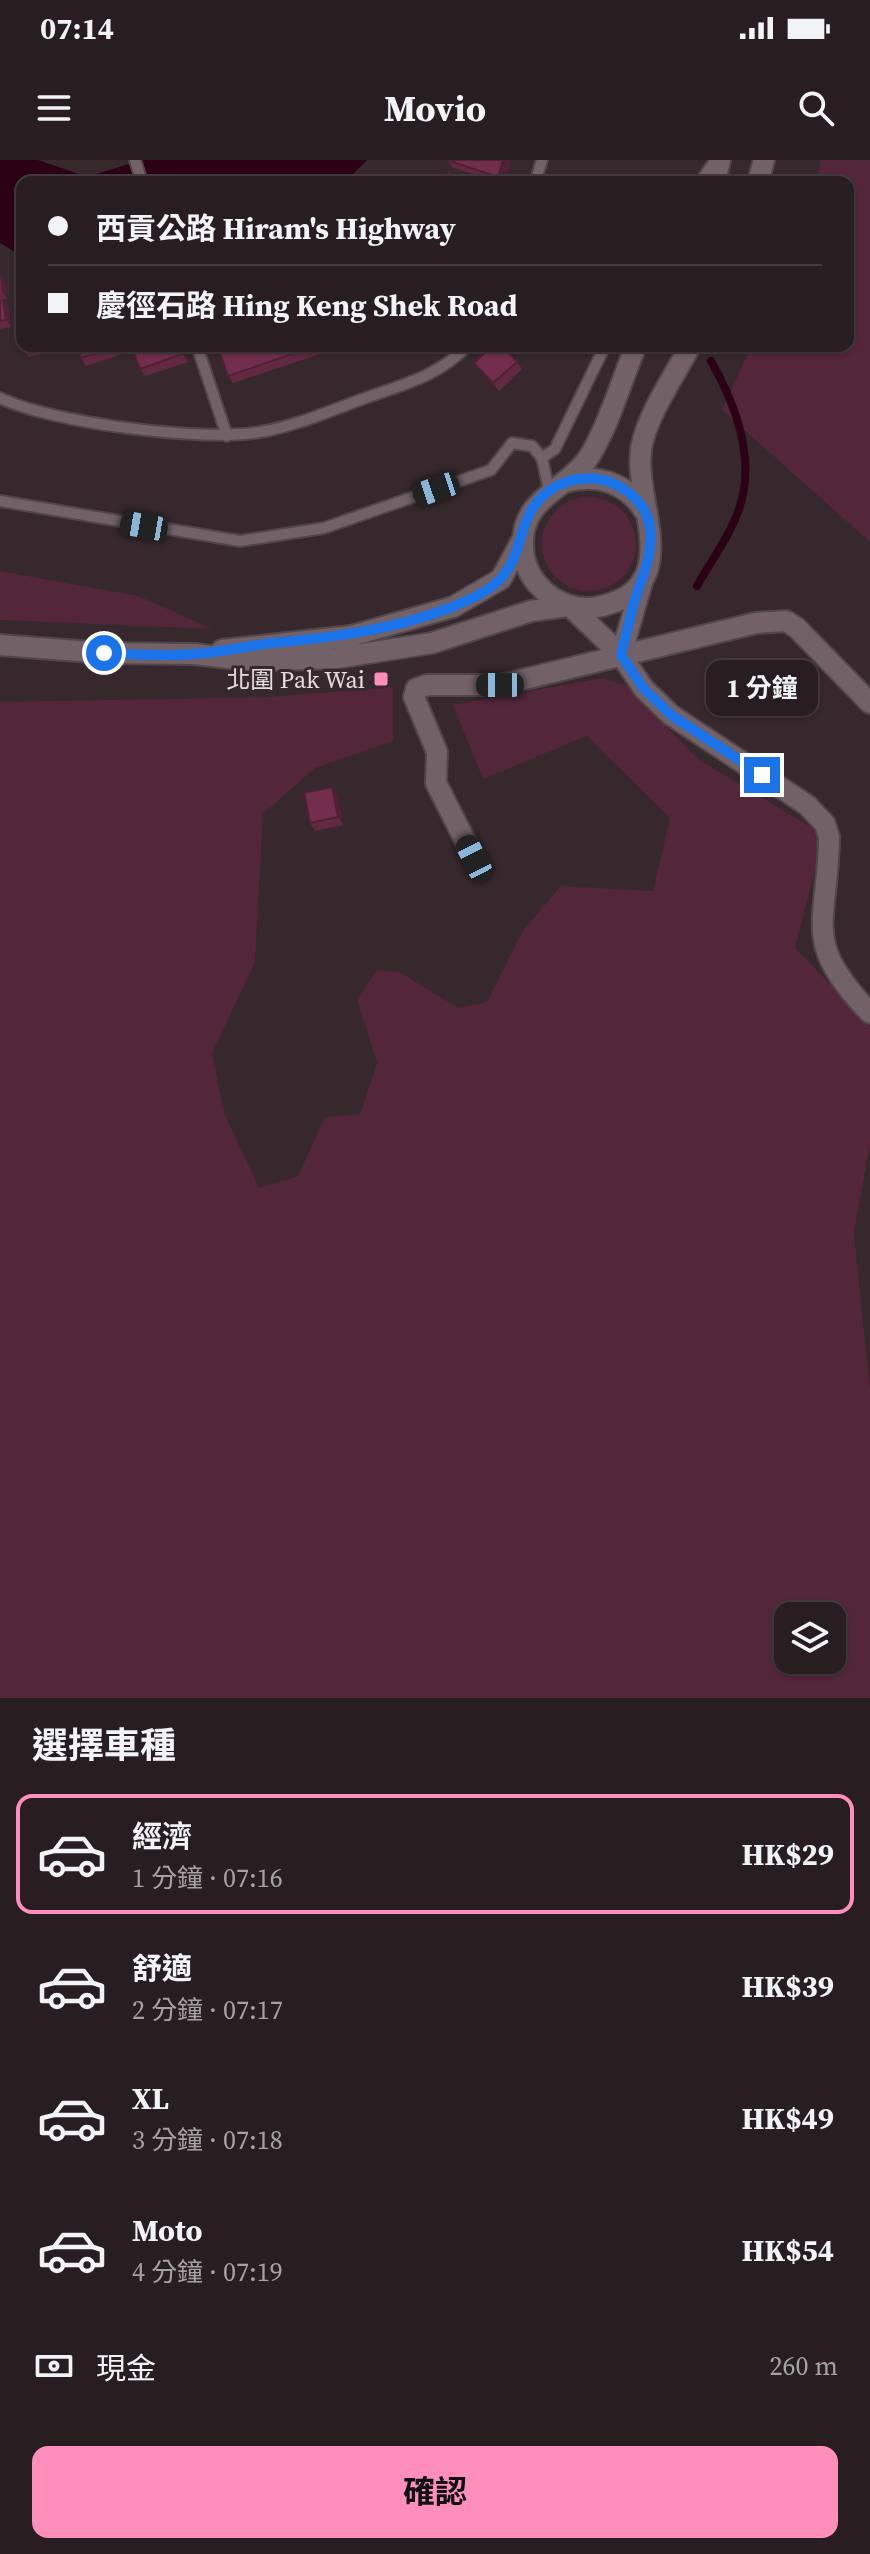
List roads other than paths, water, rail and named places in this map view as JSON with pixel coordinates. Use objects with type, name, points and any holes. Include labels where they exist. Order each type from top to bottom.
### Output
[{"type":"main road","points":[[194,654],[351,636],[412,621],[489,588],[511,565],[530,512],[594,450],[634,352]]},
{"type":"main road","points":[[621,655],[653,546],[642,493],[641,447],[687,352]]},
{"type":"main road","points":[[555,487],[590,478],[618,486],[631,494],[648,517]]},
{"type":"main road","points":[[522,540],[523,555],[534,581],[557,600],[570,606],[621,655],[644,689],[671,715],[807,805],[825,824],[829,837],[821,923],[824,946],[830,965],[870,1013]]},
{"type":"main road","points":[[0,645],[104,653],[194,654],[283,662],[365,655],[432,643],[531,611],[613,603],[637,586],[645,574]]},
{"type":"main road","points":[[474,858],[436,783],[437,752],[414,697],[416,689],[427,685],[500,685],[756,623],[786,621],[797,628],[870,703]]},
{"type":"lane","points":[[705,176],[718,160]]},
{"type":"lane","points":[[199,352],[227,436]]},
{"type":"lane","points":[[0,398],[63,417],[227,436],[283,427],[411,382],[446,365],[460,352]]},
{"type":"lane","points":[[542,458],[555,449],[602,352]]},
{"type":"lane","points":[[0,501],[240,541],[324,528],[491,470],[512,443],[532,446],[542,458],[555,487]]},
{"type":"waterway","points":[[697,586],[735,519],[744,490],[741,433],[711,361]]},
{"type":"place","name":"北圍 Pak Wai","points":[[381,679]]}]
